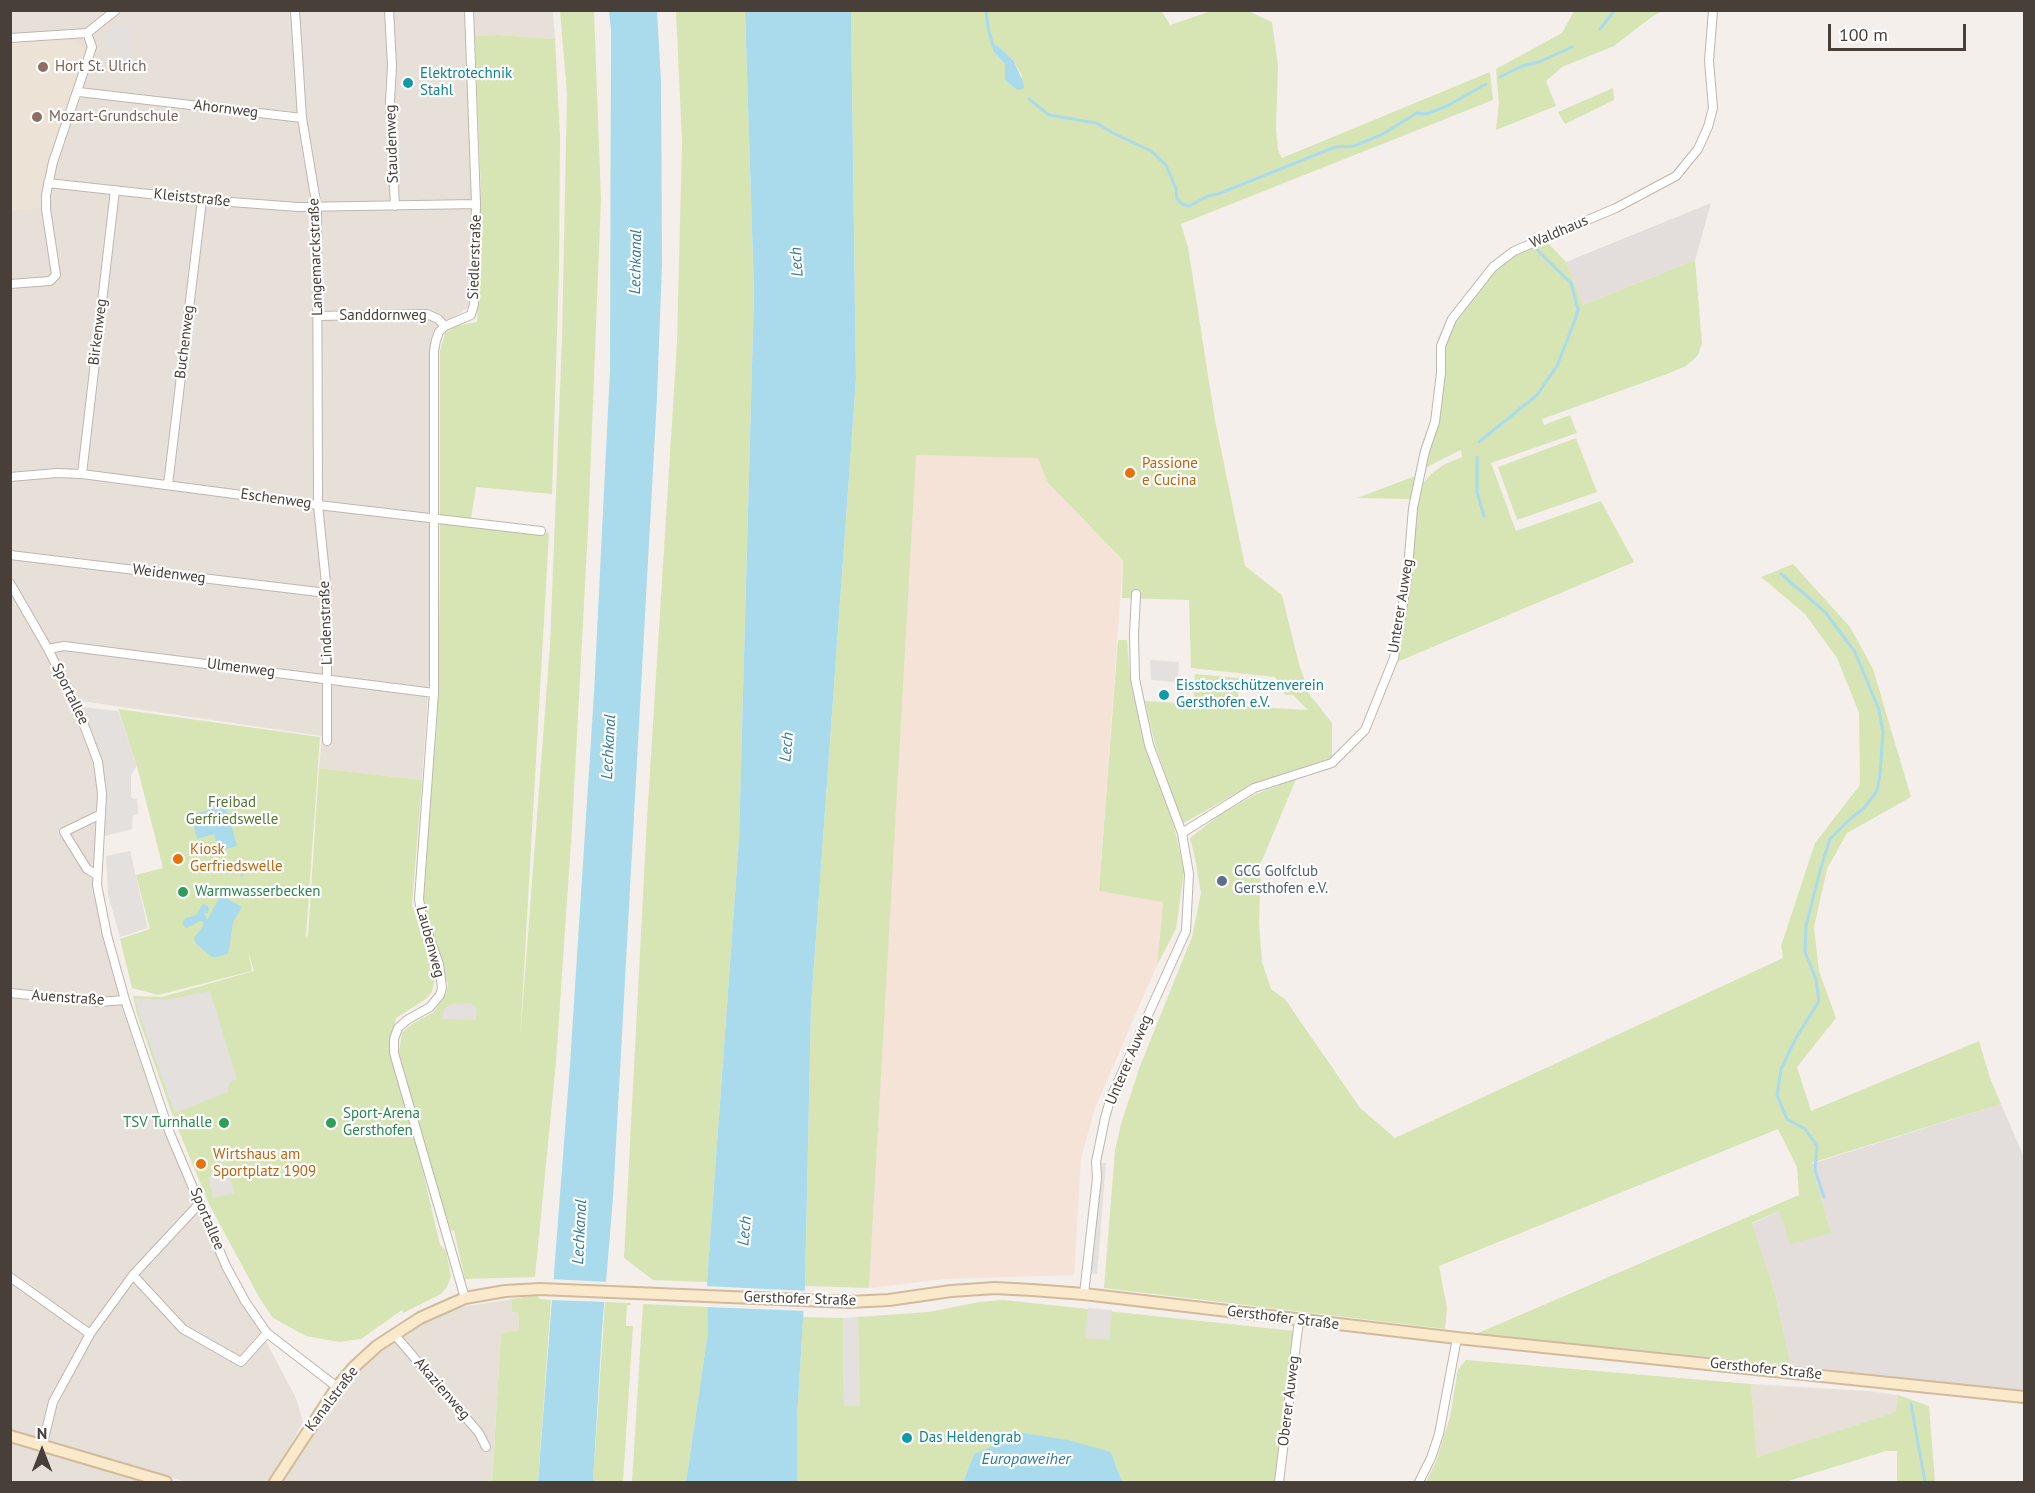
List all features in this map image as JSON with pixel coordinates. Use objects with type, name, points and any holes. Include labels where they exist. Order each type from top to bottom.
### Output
[{"type":"main road","name":"Gersthofer Straße","points":[[540,1289],[835,1302],[889,1300],[951,1291],[995,1288],[1084,1294],[1457,1338],[2025,1397]]},
{"type":"main road","name":"Kanalstraße","points":[[275,1482],[337,1387],[353,1368],[377,1346],[420,1318],[465,1298],[504,1291],[540,1289]]},
{"type":"main road","points":[[10,1436],[166,1482]]},
{"type":"street","points":[[10,38],[87,33],[116,10]]},
{"type":"street","name":"Langemarckstraße","points":[[295,10],[302,118],[317,208],[318,505]]},
{"type":"street","name":"Staudenweg","points":[[389,10],[394,206]]},
{"type":"street","name":"Siedlerstraße","points":[[445,326],[465,318],[473,310],[476,204],[469,10]]},
{"type":"street","name":"Waldhaus","points":[[1420,480],[1425,451],[1435,422],[1441,373],[1441,346],[1452,319],[1472,292],[1493,267],[1514,251],[1616,208],[1676,176],[1698,149],[1708,127],[1713,108],[1708,61],[1713,10]]},
{"type":"street","points":[[10,284],[50,281],[56,275],[46,209],[48,183],[92,47],[87,33]]},
{"type":"street","name":"Ahornweg","points":[[79,92],[302,118]]},
{"type":"street","name":"Kleiststraße","points":[[48,183],[202,200],[317,208],[476,204]]},
{"type":"street","name":"Birkenweg","points":[[82,474],[115,189]]},
{"type":"street","name":"Buchenweg","points":[[168,485],[202,200]]},
{"type":"street","name":"Sanddornweg","points":[[318,316],[427,314],[438,319],[445,326]]},
{"type":"street","points":[[435,519],[435,351],[436,340],[445,326]]},
{"type":"street","name":"Eschenweg","points":[[10,477],[57,472],[82,474],[541,531]]},
{"type":"street","name":"Unterer Auweg","points":[[1182,833],[1254,788],[1332,763],[1365,730],[1394,658],[1407,580],[1413,508],[1420,480]]},
{"type":"street","name":"Lindenstraße","points":[[318,505],[327,593],[327,741]]},
{"type":"street","name":"Laubenweg","points":[[435,519],[434,693],[419,899],[422,917],[439,964],[442,988],[440,995],[430,1007],[398,1028],[394,1039],[394,1053],[465,1298]]},
{"type":"street","name":"Weidenweg","points":[[10,555],[327,593]]},
{"type":"street","name":"Sportallee","points":[[10,583],[48,649],[88,731],[98,762],[102,794],[96,875],[107,935],[124,1000],[166,1124],[226,1266],[245,1301],[267,1333],[337,1387]]},
{"type":"street","name":"Unterer Auweg","points":[[1084,1294],[1097,1178],[1096,1162],[1105,1118],[1111,1097],[1186,931],[1189,874],[1182,833],[1149,745],[1135,679],[1136,594]]},
{"type":"street","name":"Ulmenweg","points":[[48,649],[64,646],[434,693]]},
{"type":"street","points":[[96,875],[87,869],[64,832],[101,814]]},
{"type":"street","name":"Auenstraße","points":[[10,993],[99,1002],[124,1000]]},
{"type":"street","points":[[42,1447],[53,1402],[90,1334],[133,1275],[200,1203]]},
{"type":"street","points":[[133,1275],[183,1329],[242,1362],[267,1333]]},
{"type":"street","points":[[10,1277],[90,1334]]},
{"type":"street","name":"Oberer Auweg","points":[[1279,1482],[1299,1320]]},
{"type":"street","name":"Akazienweg","points":[[394,1334],[479,1433],[486,1447]]},
{"type":"street","points":[[1419,1482],[1431,1458],[1439,1434],[1457,1338]]},
{"type":"shaded area","points":[[11,11],[553,11],[555,39],[498,35],[475,36],[467,39],[472,194],[469,306],[437,326],[430,348],[429,680],[422,780],[319,768],[322,736],[74,700],[90,742],[101,798],[98,903],[165,1126],[252,1315],[296,1398],[303,1422],[271,1482],[186,1482],[11,1430]]},
{"type":"shaded area","points":[[114,26],[129,26],[131,64],[113,62],[115,47],[108,47],[107,30],[114,30]]},
{"type":"shaded area","name":"Mozart-Grundschule","points":[[74,40],[84,48],[85,55],[43,179],[42,208],[11,211],[10,42]]},
{"type":"shaded area","points":[[1711,203],[1695,260],[1583,305],[1566,262]]},
{"type":"shaded area","points":[[915,455],[1038,457],[1048,483],[1123,560],[1099,890],[1163,902],[1157,965],[1095,1108],[1081,1158],[1074,1275],[945,1279],[869,1288]]},
{"type":"shaded area","points":[[1150,660],[1179,662],[1178,682],[1151,680]]},
{"type":"shaded area","points":[[82,707],[118,711],[137,766],[131,775],[131,798],[137,799],[138,814],[133,815],[132,829],[105,836],[106,796],[102,768]]},
{"type":"shaded area","points":[[130,851],[148,928],[120,937],[108,895],[106,856]]},
{"type":"shaded area","points":[[210,991],[237,1079],[228,1086],[228,1092],[175,1113],[135,998],[164,1000]]},
{"type":"shaded area","points":[[470,1003],[477,1008],[476,1020],[442,1019],[444,1009],[450,1004]]},
{"type":"shaded area","points":[[2001,1104],[2024,1157],[2024,1392],[1791,1365],[1776,1296],[1752,1224],[1779,1211],[1831,1233],[1811,1164]]},
{"type":"shaded area","points":[[1096,1162],[1106,1163],[1097,1274],[1088,1273]]},
{"type":"shaded area","points":[[229,1172],[234,1193],[213,1198],[208,1177]]},
{"type":"shaded area","points":[[512,1299],[512,1312],[518,1312],[519,1330],[501,1333],[492,1482],[280,1482],[328,1402],[386,1343],[438,1311]]},
{"type":"shaded area","points":[[1088,1308],[1112,1310],[1109,1340],[1085,1338]]},
{"type":"shaded area","points":[[858,1317],[860,1406],[844,1406],[843,1318]]},
{"type":"shaded area","points":[[1751,1384],[1898,1395],[1897,1412],[1757,1457]]},
{"type":"shaded area","points":[[11,1443],[148,1482],[11,1482]]},
{"type":"green space","points":[[1161,10],[1170,25],[1211,11],[1248,11],[1272,22],[1278,66],[1276,130],[1278,150],[1282,158],[1490,72],[1493,100],[1181,224],[1188,247],[1215,420],[1245,566],[1282,595],[1299,664],[1310,695],[1332,723],[1332,758],[1252,784],[1182,824],[1155,744],[1145,701],[1193,704],[1195,674],[1239,678],[1238,706],[1308,710],[1293,695],[1285,695],[1275,677],[1191,668],[1189,600],[1122,598],[1123,560],[1048,483],[1038,458],[916,455],[869,1288],[805,1286],[811,1006],[856,379],[851,11]],"holes":[[[997,45],[1014,61],[1022,76],[1017,90],[1005,80],[1005,64],[993,51]]]},
{"type":"green space","points":[[560,11],[594,11],[601,199],[588,529],[572,828],[556,1062],[535,1277],[465,1279],[454,1231],[451,1230],[425,1151],[399,1052],[402,1033],[412,1024],[434,1012],[446,994],[448,985],[424,908],[422,891],[437,725],[440,580],[440,351],[445,333],[455,326],[477,322],[481,190],[475,36],[498,35],[555,39],[560,136],[559,269],[552,494],[476,487],[470,525],[549,533],[520,1040],[550,645],[562,339],[567,94]]},
{"type":"green space","points":[[676,11],[745,11],[754,292],[739,839],[707,1282],[653,1280],[624,1258],[647,819],[677,343],[682,142]]},
{"type":"green space","points":[[1574,11],[1663,11],[1614,46],[1562,67],[1546,81],[1556,106],[1496,130],[1499,103],[1496,69],[1562,33]]},
{"type":"green space","points":[[1613,88],[1614,100],[1565,124],[1558,112]]},
{"type":"green space","points":[[1545,240],[1566,262],[1583,305],[1695,260],[1702,343],[1698,355],[1686,366],[1667,374],[1542,419],[1544,425],[1570,415],[1577,433],[1491,463],[1516,531],[1601,501],[1634,562],[1397,662],[1411,580],[1415,508],[1422,485],[1443,465],[1462,457],[1461,450],[1425,468],[1444,345],[1455,319],[1497,267],[1515,254]]},
{"type":"green space","points":[[1576,438],[1597,492],[1517,520],[1498,467]]},
{"type":"green space","points":[[1418,475],[1410,499],[1357,498]]},
{"type":"green space","points":[[1793,564],[1850,627],[1873,669],[1911,797],[1847,833],[1827,869],[1814,927],[1819,971],[1836,1018],[1797,1067],[1811,1111],[1979,1041],[1990,1078],[2001,1104],[1811,1163],[1831,1233],[1790,1244],[1779,1211],[1752,1223],[1776,1296],[1791,1365],[1476,1334],[1799,1195],[1797,1167],[1778,1129],[1439,1266],[1447,1308],[1445,1329],[1104,1288],[1115,1150],[1121,1124],[1140,1066],[1192,937],[1201,893],[1190,838],[1221,814],[1256,794],[1296,779],[1261,863],[1259,923],[1262,962],[1271,989],[1285,999],[1360,1108],[1395,1138],[1783,958],[1781,946],[1815,843],[1860,785],[1859,713],[1837,658],[1805,614],[1761,577]]},
{"type":"green space","points":[[1118,640],[1127,640],[1130,679],[1144,744],[1174,825],[1184,871],[1176,929],[1157,965],[1163,902],[1099,891]]},
{"type":"green space","name":"Freibad Gerfriedswelle","points":[[118,709],[320,737],[306,937],[308,936],[319,768],[422,780],[412,905],[434,973],[434,982],[432,992],[426,999],[396,1018],[392,1037],[440,1245],[446,1251],[451,1276],[447,1287],[441,1294],[403,1313],[402,1310],[361,1339],[339,1342],[306,1336],[273,1318],[260,1299],[209,1204],[173,1117],[137,1014],[133,996],[162,997],[254,971],[248,951],[252,971],[158,995],[132,988],[120,939],[150,929],[136,875],[163,868],[137,766]]},
{"type":"green space","points":[[536,1295],[540,1299],[551,1300],[538,1482],[492,1482],[501,1333],[519,1330],[518,1312],[512,1312],[512,1299]]},
{"type":"green space","points":[[1003,1300],[1295,1331],[1277,1482],[1122,1482],[1111,1452],[974,1454],[963,1482],[797,1482],[797,1420],[803,1317],[843,1318],[844,1406],[859,1406],[858,1317],[929,1312],[979,1302]]},
{"type":"green space","points":[[605,1302],[631,1303],[627,1305],[626,1326],[633,1326],[623,1482],[593,1482]]},
{"type":"green space","points":[[643,1304],[708,1307],[708,1332],[686,1482],[632,1482]]},
{"type":"green space","points":[[1466,1360],[1751,1384],[1757,1457],[1896,1412],[1898,1395],[1929,1406],[1935,1482],[1897,1482],[1897,1451],[1886,1451],[1785,1482],[1426,1482],[1436,1462],[1450,1417],[1458,1369]]},
{"type":"water","name":"Lechkanal","points":[[609,11],[657,11],[661,81],[662,264],[657,397],[613,1198],[593,1482],[538,1482],[570,1064],[594,693],[610,370],[611,30]]},
{"type":"water","name":"Lech","points":[[745,11],[851,11],[856,379],[811,1006],[805,1286],[797,1420],[797,1482],[686,1482],[708,1332],[707,1282],[739,839],[754,292]]},
{"type":"water","points":[[997,45],[1014,61],[1023,82],[1024,88],[1021,90],[1017,90],[1005,80],[1005,64],[993,51],[993,46]]},
{"type":"water","points":[[226,805],[237,846],[219,851],[214,834],[197,839],[191,815]]},
{"type":"water","points":[[221,895],[242,907],[233,922],[229,951],[227,954],[212,957],[195,943],[194,938],[203,926],[203,922],[200,921],[187,928],[183,925],[183,921],[196,915],[203,904],[209,909],[207,914],[204,913],[207,920]]},
{"type":"water","name":"Europaweiher","points":[[1023,1433],[1068,1440],[1111,1452],[1122,1482],[963,1482],[974,1454]]},
{"type":"pier","points":[[550,1279],[609,1282],[608,1302],[548,1300]]},
{"type":"pier","points":[[704,1286],[808,1291],[806,1311],[705,1307]]},
{"type":"waterway","points":[[986,10],[988,28],[996,49]]},
{"type":"waterway","points":[[1600,29],[1615,10]]},
{"type":"waterway","points":[[1500,77],[1572,47]]},
{"type":"waterway","points":[[1029,99],[1049,115],[1096,123],[1151,151],[1166,165],[1176,189],[1177,199],[1189,206],[1208,196],[1335,147],[1354,146],[1381,135],[1417,113],[1426,114],[1445,107],[1486,84]]},
{"type":"waterway","points":[[1479,442],[1537,395],[1557,366],[1575,320],[1578,309],[1571,283],[1537,250]]},
{"type":"waterway","points":[[1477,457],[1477,492],[1484,516]]},
{"type":"waterway","points":[[1781,574],[1825,612],[1855,652],[1879,710],[1883,732],[1877,791],[1865,807],[1830,839],[1821,867],[1806,926],[1805,952],[1816,979],[1819,1001],[1796,1038],[1781,1069],[1777,1095],[1787,1119],[1805,1129],[1817,1146],[1815,1170],[1824,1197]]},
{"type":"waterway","points":[[1911,1404],[1925,1482]]},
{"type":"place","name":"Hort St. Ulrich","points":[[43,67]]},
{"type":"place","name":"Elektrotechnik Stahl","points":[[408,83]]},
{"type":"place","name":"Mozart-Grundschule","points":[[37,117]]},
{"type":"place","name":"Passione e Cucina","points":[[1130,473]]},
{"type":"place","name":"Eisstockschützenverein Gersthofen e.V.","points":[[1164,695]]},
{"type":"place","name":"Kiosk Gerfriedswelle","points":[[178,859]]},
{"type":"place","name":"GCG Golfclub Gersthofen e.V.","points":[[1222,881]]},
{"type":"place","name":"Warmwasserbecken","points":[[183,892]]},
{"type":"place","name":"TSV Turnhalle","points":[[224,1123]]},
{"type":"place","name":"Sport-Arena Gersthofen","points":[[331,1123]]},
{"type":"place","name":"Wirtshaus am Sportplatz 1909","points":[[201,1164]]},
{"type":"place","name":"Das Heldengrab","points":[[907,1438]]}]
